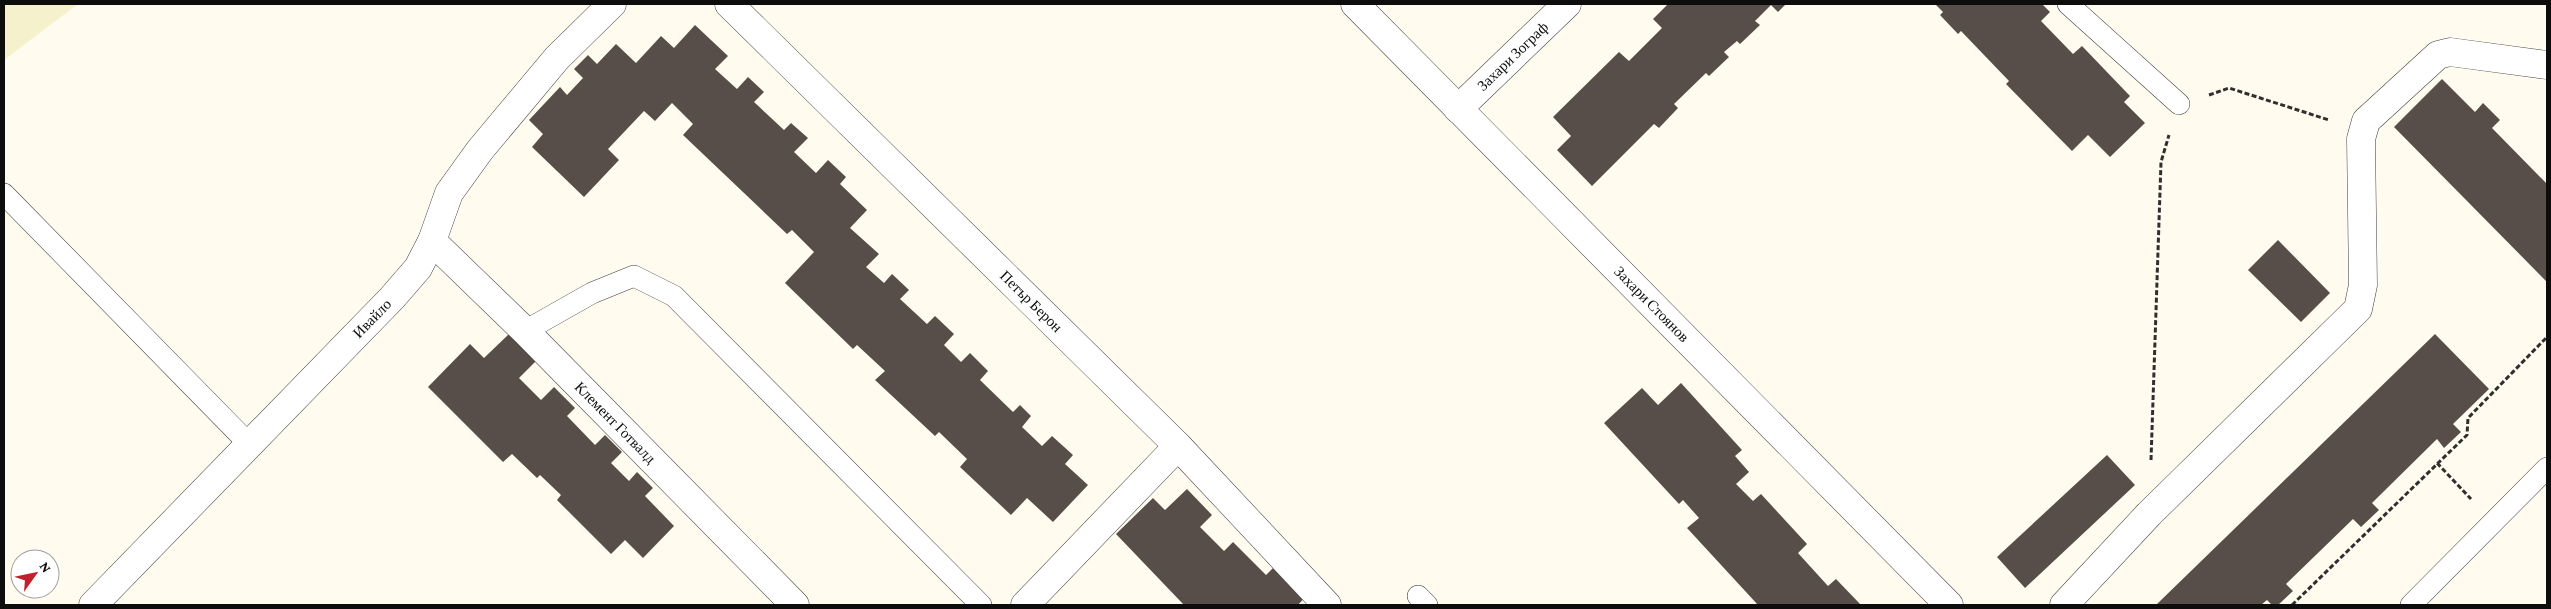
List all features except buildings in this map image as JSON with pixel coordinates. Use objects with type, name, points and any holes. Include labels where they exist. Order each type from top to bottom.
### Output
[{"type":"street","name":"Ивайло","points":[[93,605],[392,298],[418,268],[432,241],[449,193],[480,150],[557,58],[612,4]]},
{"type":"street","name":"Петър Берон","points":[[729,4],[1178,446],[1327,605]]},
{"type":"street","name":"Захари Стоянов","points":[[1355,4],[1949,605]]},
{"type":"street","name":"Захари Зограф","points":[[1458,109],[1567,4]]},
{"type":"street","points":[[2064,605],[2149,514],[2358,309],[2363,285],[2363,130],[2366,121],[2438,55],[2450,52],[2547,65]]},
{"type":"street","name":"Клемент Готвалд","points":[[432,241],[525,331],[795,605]]},
{"type":"street","points":[[1025,605],[1178,446]]},
{"type":"lane","points":[[2068,4],[2179,104]]},
{"type":"lane","points":[[4,194],[250,445]]},
{"type":"lane","points":[[525,331],[592,293],[634,276],[674,296],[981,605]]},
{"type":"lane","points":[[2411,605],[2547,468]]},
{"type":"path","points":[[2149,514],[2162,162],[2179,104],[2229,88],[2363,130]]},
{"type":"path","points":[[2292,605],[2467,435],[2468,418],[2547,337]]},
{"type":"path","points":[[2437,463],[2493,522]]},
{"type":"shaded area","points":[[4,4],[78,4],[4,60]]}]
